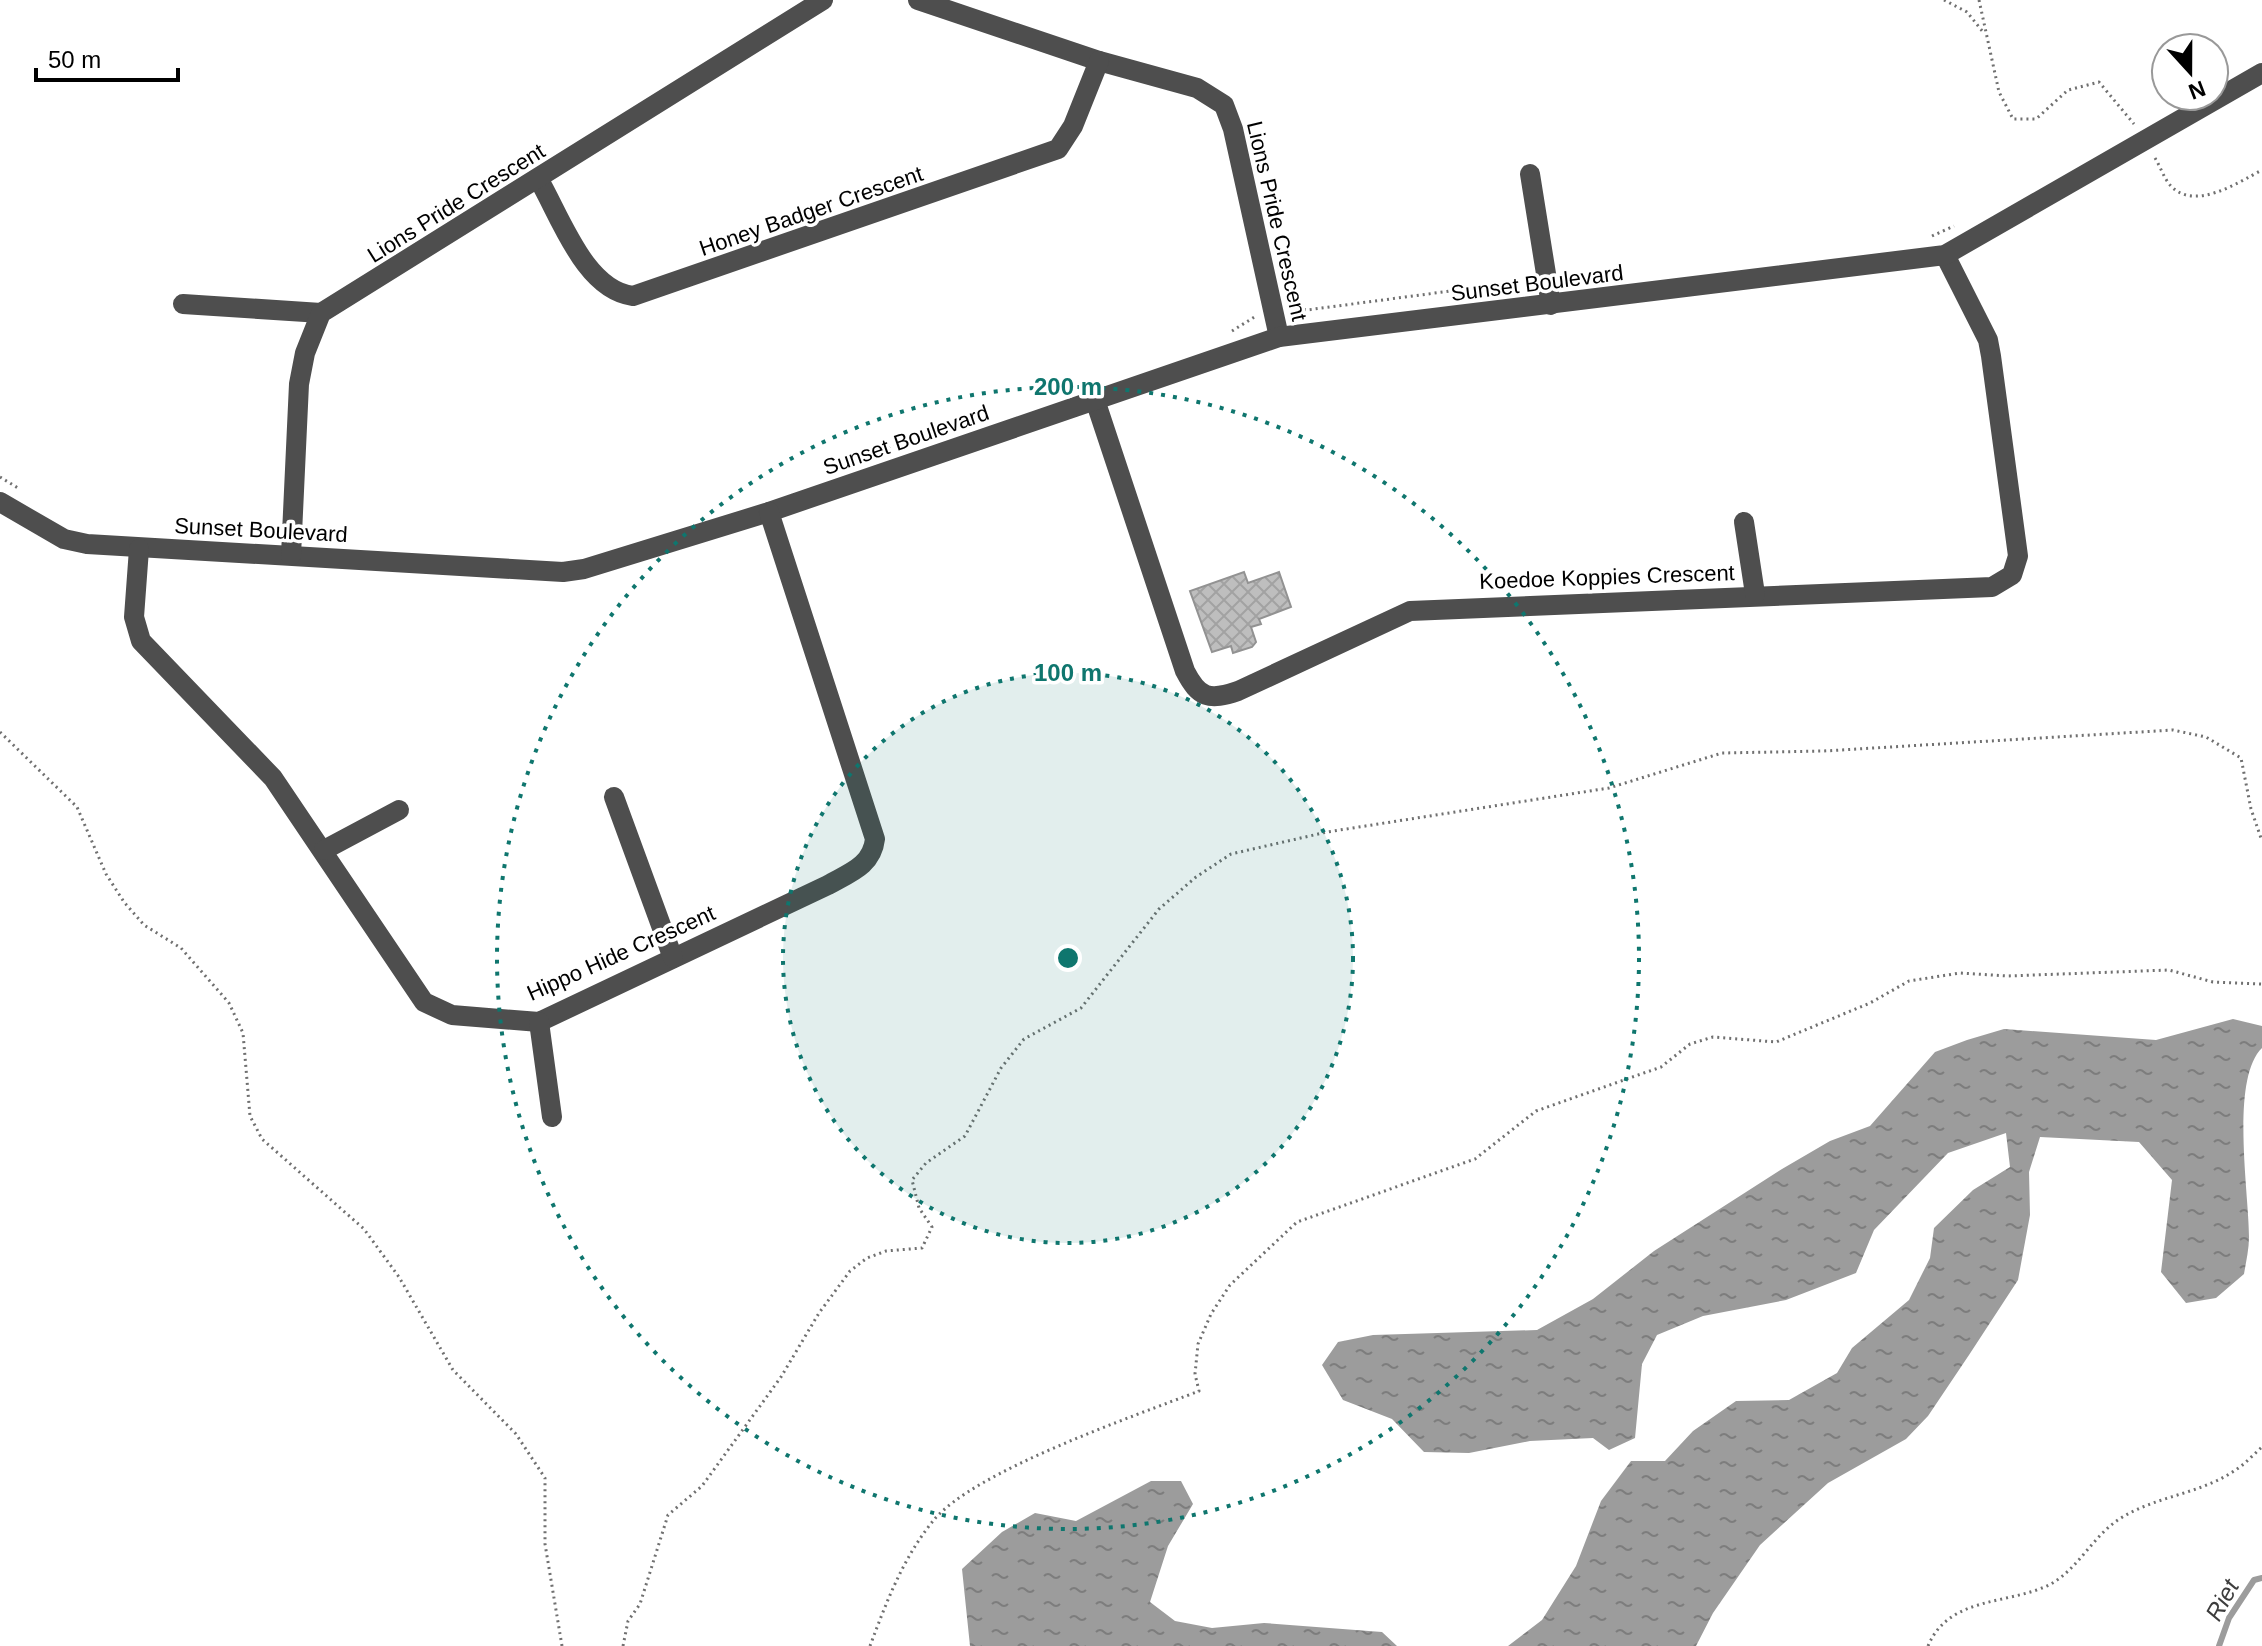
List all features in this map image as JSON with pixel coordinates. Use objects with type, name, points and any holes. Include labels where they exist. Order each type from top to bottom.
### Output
[{"type":"street","name":"Lions Pride Crescent","points":[[321,313],[539,180],[823,0]]},
{"type":"street","name":"Lions Pride Crescent","points":[[918,0],[1099,61],[1197,88],[1224,105],[1233,129],[1279,337]]},
{"type":"street","name":"Honey Badger Crescent","points":[[539,180],[600,281],[615,294],[633,296],[1058,149],[1073,126],[1099,61]]},
{"type":"street","name":"Sunset Boulevard","points":[[0,502],[64,539],[139,549],[563,572],[597,567],[769,512],[1279,337],[1945,255],[2135,142],[2174,124],[2262,73]]},
{"type":"street","points":[[1530,174],[1551,305]]},
{"type":"street","name":"Koedoe Koppies Crescent","points":[[1095,400],[1185,671],[1195,690],[1206,696],[1222,697],[1238,691],[1410,611],[1755,594],[1992,587],[2012,575],[2018,556],[1988,340],[1945,255]]},
{"type":"street","points":[[183,304],[321,313],[305,353],[299,384],[291,555]]},
{"type":"street","name":"Hippo Hide Crescent","points":[[139,549],[134,617],[141,641],[273,778],[424,1002],[452,1015],[539,1022],[828,885],[867,862],[873,852],[875,839],[769,512]]},
{"type":"street","points":[[1744,522],[1755,594]]},
{"type":"street","points":[[614,797],[673,958]]},
{"type":"street","points":[[324,850],[399,810]]},
{"type":"street","points":[[539,1022],[552,1117]]},
{"type":"path","points":[[1944,0],[1967,12],[1986,36]]},
{"type":"path","points":[[1979,0],[1999,92],[2013,119],[2036,119],[2068,90],[2099,82],[2135,142]]},
{"type":"path","points":[[2155,157],[2169,184],[2183,195],[2201,196],[2262,170]]},
{"type":"path","points":[[623,1646],[628,1621],[640,1604],[668,1515],[702,1486],[781,1377],[819,1313],[850,1271],[867,1258],[886,1251],[922,1248],[932,1227],[919,1208],[912,1180],[926,1163],[965,1136],[1001,1068],[1024,1039],[1081,1008],[1159,909],[1196,877],[1231,854],[1327,832],[1609,788],[1722,753],[1824,751],[2173,730],[2206,737],[2241,758],[2257,834],[2262,841]]},
{"type":"path","points":[[0,732],[77,807],[106,874],[124,902],[144,925],[181,948],[229,1003],[243,1033],[250,1116],[262,1139],[364,1229],[399,1277],[453,1370],[516,1434],[545,1478],[545,1544],[562,1646]]},
{"type":"path","points":[[870,1646],[913,1550],[933,1520],[950,1504],[1023,1464],[1199,1391],[1195,1374],[1198,1344],[1211,1314],[1230,1285],[1297,1222],[1475,1159],[1536,1111],[1661,1067],[1690,1044],[1713,1037],[1776,1042],[1870,1003],[1909,981],[1960,973],[2007,976],[2169,970],[2213,982],[2262,984]]},
{"type":"path","points":[[1928,1646],[1934,1633],[1956,1612],[2048,1585],[2118,1519],[2149,1503],[2209,1484],[2235,1471],[2262,1447]]},
{"type":"water","points":[[2233,1019],[2262,1026],[2262,1048],[2252,1063],[2244,1110],[2249,1237],[2244,1274],[2216,1298],[2186,1303],[2161,1272],[2172,1180],[2139,1142],[2040,1137],[2029,1172],[2030,1215],[2018,1280],[1928,1416],[1906,1439],[1828,1483],[1760,1545],[1713,1613],[1696,1646],[1508,1646],[1542,1620],[1576,1566],[1601,1501],[1631,1461],[1665,1461],[1693,1431],[1736,1401],[1789,1400],[1837,1373],[1852,1348],[1909,1300],[1930,1258],[1934,1228],[1973,1190],[2010,1167],[2006,1133],[1948,1153],[1874,1230],[1856,1273],[1786,1300],[1703,1316],[1657,1335],[1642,1364],[1635,1438],[1609,1450],[1593,1438],[1530,1441],[1469,1453],[1424,1452],[1392,1419],[1343,1400],[1322,1365],[1338,1342],[1373,1335],[1537,1330],[1593,1299],[1654,1251],[1782,1169],[1830,1141],[1870,1126],[1935,1052],[2004,1029],[2156,1040]]},
{"type":"water","points":[[1151,1481],[1181,1481],[1193,1504],[1168,1546],[1150,1602],[1175,1621],[1212,1628],[1264,1623],[1382,1632],[1397,1646],[970,1646],[962,1569],[1002,1532],[1035,1513],[1076,1521]]},
{"type":"building","points":[[1244,572],[1248,583],[1279,572],[1291,607],[1259,619],[1261,624],[1251,627],[1256,642],[1252,647],[1233,653],[1231,646],[1212,652],[1190,591]]},
{"type":"waterway","name":"Riet","points":[[2219,1646],[2229,1618],[2254,1580],[2262,1578]]}]
